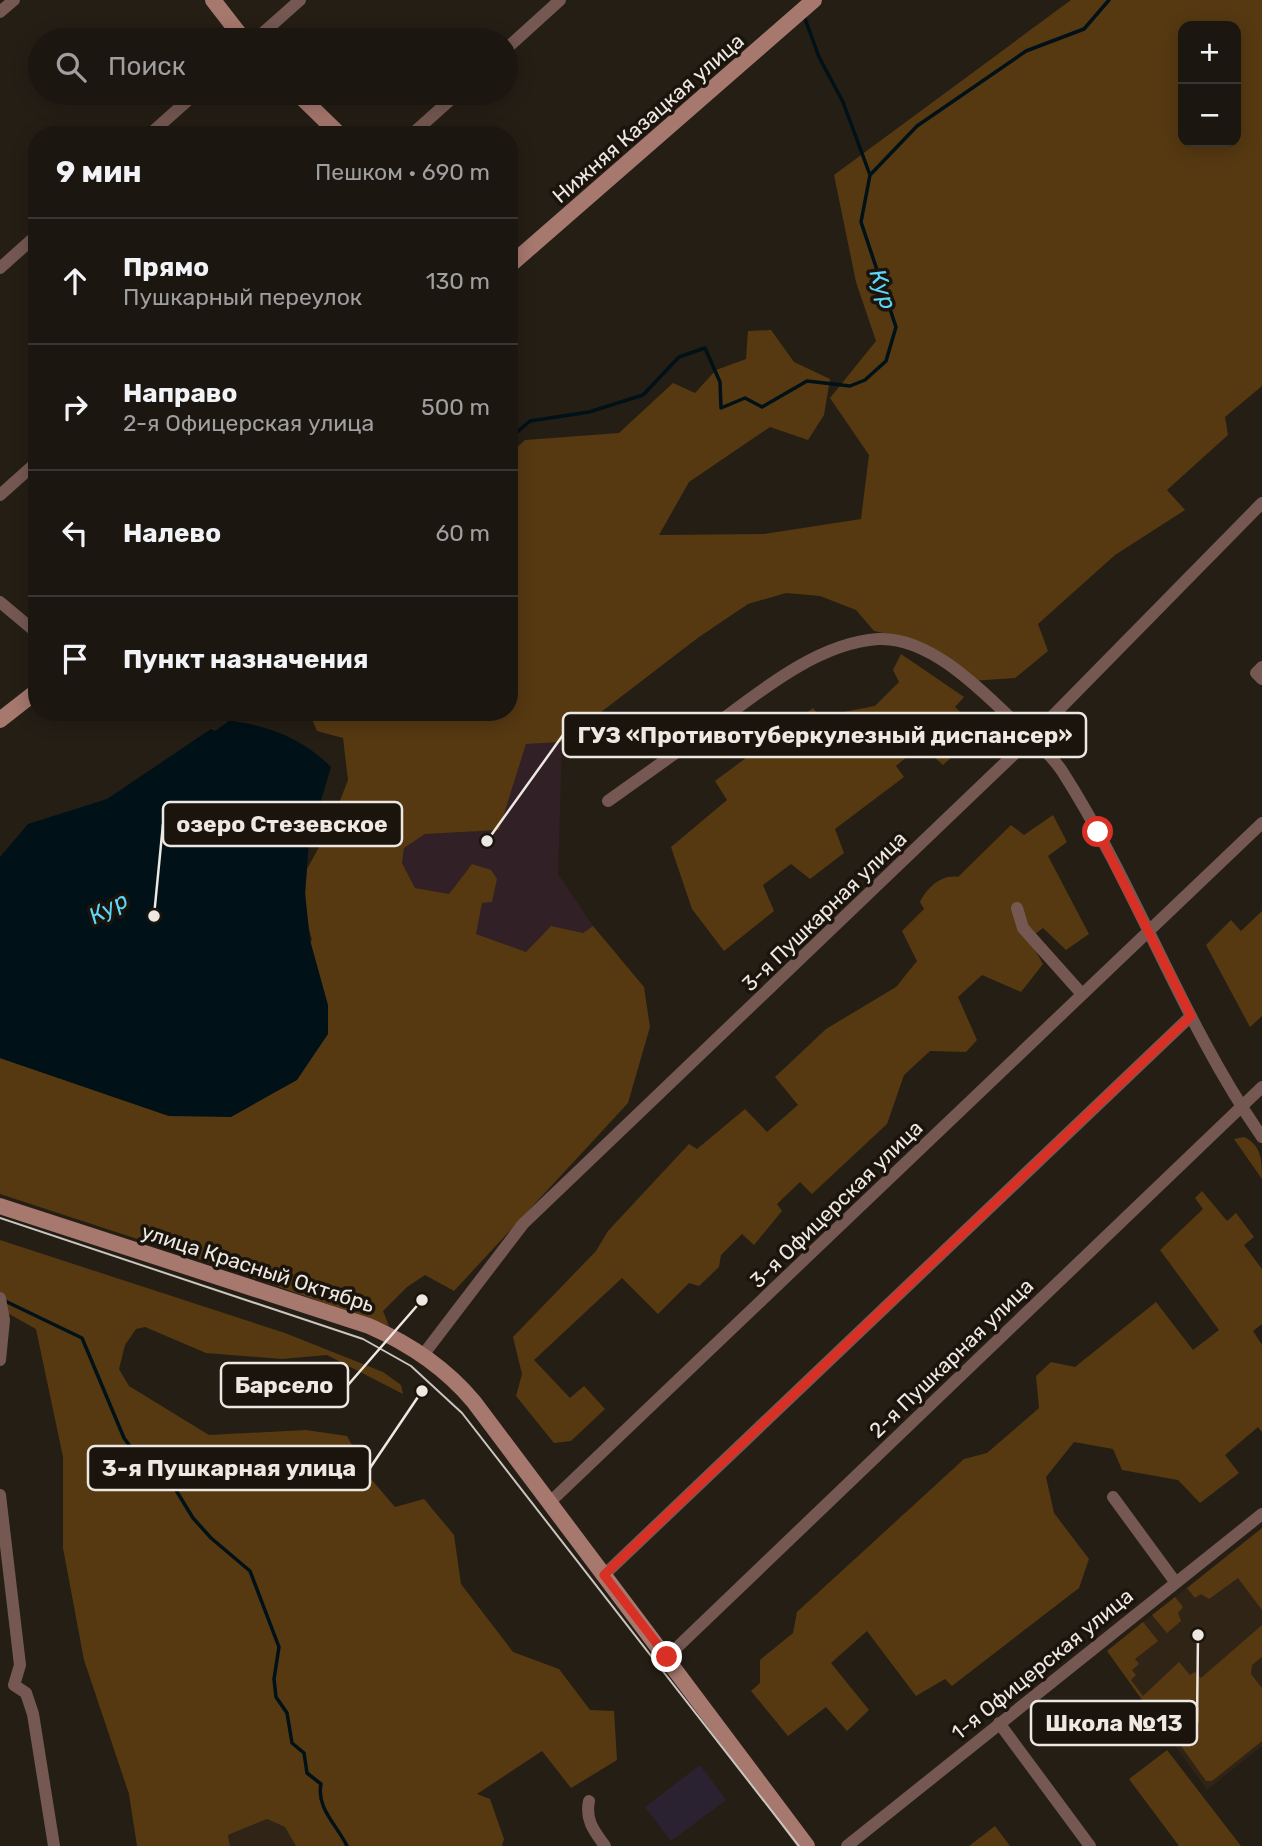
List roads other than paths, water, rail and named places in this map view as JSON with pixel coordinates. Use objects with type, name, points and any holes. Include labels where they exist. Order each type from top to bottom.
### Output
[{"type":"main road","points":[[213,0],[235,28]]},
{"type":"main road","name":"Нижняя Казацкая улица","points":[[518,258],[814,0]]},
{"type":"main road","points":[[309,105],[331,126]]},
{"type":"main road","points":[[0,720],[28,698]]},
{"type":"main road","name":"улица Красный Октябрь","points":[[0,1206],[369,1326],[423,1355],[464,1390],[807,1846]]},
{"type":"street","points":[[0,12],[14,0]]},
{"type":"street","points":[[268,28],[300,0]]},
{"type":"street","points":[[518,38],[561,0]]},
{"type":"street","points":[[159,126],[183,105]]},
{"type":"street","points":[[421,126],[445,105]]},
{"type":"street","points":[[0,268],[28,243]]},
{"type":"street","points":[[0,495],[28,470]]},
{"type":"street","name":"3-я Пушкарная улица","points":[[423,1355],[523,1224],[1031,738],[1262,503]]},
{"type":"street","points":[[0,602],[28,625]]},
{"type":"street","points":[[608,800],[765,686],[821,657],[877,639],[899,641],[918,647],[976,685],[1060,768],[1098,832],[1191,1016],[1241,1106],[1262,1137]]},
{"type":"street","name":"3-я Офицерская улица","points":[[549,1503],[697,1365],[1147,930],[1262,823]]},
{"type":"street","points":[[1017,908],[1023,928],[1082,993]]},
{"type":"street","points":[[604,1575],[1191,1016]]},
{"type":"street","name":"2-я Пушкарная улица","points":[[667,1657],[1262,1087]]},
{"type":"street","points":[[0,1298],[5,1321],[0,1360]]},
{"type":"street","points":[[0,1495],[20,1665],[14,1685]]},
{"type":"street","points":[[1113,1497],[1176,1583]]},
{"type":"street","name":"1-я Офицерская улица","points":[[847,1846],[1262,1514]]},
{"type":"street","points":[[0,1687],[14,1685],[26,1693],[33,1714],[54,1846]]},
{"type":"street","points":[[999,1723],[1090,1846]]},
{"type":"street","points":[[589,1801],[587,1811],[590,1825],[605,1846]]},
{"type":"water","points":[[230,721],[258,726],[284,735],[309,749],[331,767],[309,841],[305,892],[310,940],[328,1005],[328,1034],[297,1080],[231,1117],[169,1116],[0,1058],[0,857],[28,824],[107,799],[211,729],[215,731]]},
{"type":"waterway","name":"Кур","points":[[518,431],[530,421],[589,412],[643,395],[679,357],[705,348],[720,382],[721,408],[745,398],[762,407],[807,381],[850,386],[865,380],[886,361],[896,327],[861,222],[870,175],[917,126],[1026,51],[1084,29],[1109,0]]},
{"type":"waterway","points":[[804,16],[819,57],[843,102],[870,175]]},
{"type":"waterway","name":"Кур","points":[[213,735],[232,721]]},
{"type":"waterway","points":[[3,1300],[82,1338],[124,1438],[143,1464],[174,1487],[193,1518],[211,1538],[250,1571],[279,1647],[274,1679],[276,1697],[287,1713],[292,1743],[304,1753],[307,1773],[321,1784],[324,1809],[347,1846]]},
{"type":"tram line","points":[[0,1218],[363,1339],[411,1366],[462,1413],[799,1846]]},
{"type":"place","name":"ГУЗ «Противотуберкулезный диспансер»","points":[[487,841]]},
{"type":"place","name":"озеро Стезевское","points":[[154,916]]},
{"type":"place","name":"Барсело","points":[[422,1300]]},
{"type":"place","name":"3-я Пушкарная улица","points":[[422,1391]]},
{"type":"place","name":"Школа №13","points":[[1198,1635]]}]
